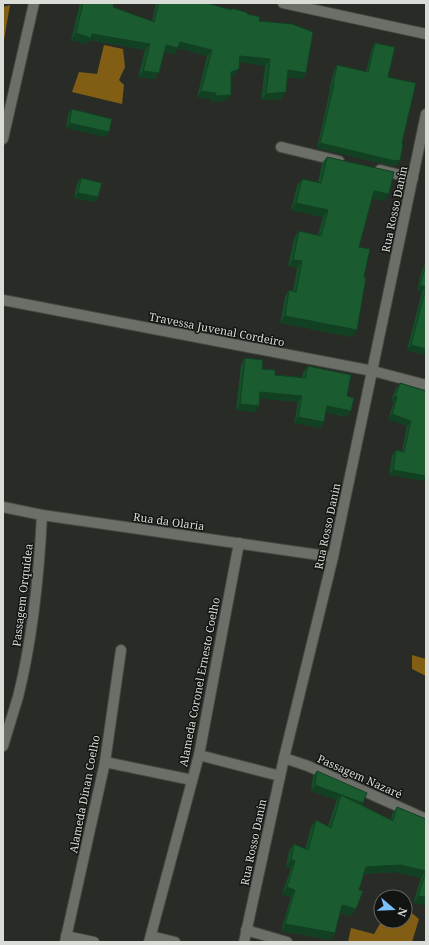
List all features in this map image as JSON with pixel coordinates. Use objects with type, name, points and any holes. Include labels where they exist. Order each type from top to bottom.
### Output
[{"type":"street","points":[[3,139],[34,3]]},
{"type":"street","points":[[283,3],[426,34]]},
{"type":"street","name":"Rua Rosso Danin","points":[[244,942],[284,758],[333,557],[426,114]]},
{"type":"street","points":[[280,147],[347,162]]},
{"type":"street","points":[[369,168],[413,178]]},
{"type":"street","name":"Travessa Juvenal Cordeiro","points":[[3,300],[373,371],[426,385]]},
{"type":"street","name":"Rua da Olaria","points":[[3,508],[333,557]]},
{"type":"street","name":"Passagem Orquídea","points":[[3,746],[18,696],[33,619],[38,584],[42,515]]},
{"type":"street","name":"Alameda Coronel Ernesto Coelho","points":[[150,939],[200,755],[239,543]]},
{"type":"street","name":"Alameda Dinan Coelho","points":[[66,939],[105,762],[121,650]]},
{"type":"street","points":[[200,755],[280,776]]},
{"type":"street","name":"Passagem Nazaré","points":[[284,758],[308,766],[426,819]]},
{"type":"street","points":[[105,762],[192,780]]},
{"type":"street","points":[[246,930],[287,942]]},
{"type":"street","points":[[66,939],[94,942]]},
{"type":"street","points":[[150,939],[175,942]]},
{"type":"shaded area","points":[[10,5],[4,40],[3,41],[3,7]]},
{"type":"shaded area","points":[[104,45],[123,49],[125,67],[119,80],[124,85],[122,104],[72,92],[79,72],[97,74]]},
{"type":"shaded area","points":[[412,655],[426,659],[426,676],[412,669]]},
{"type":"shaded area","points":[[413,914],[419,919],[412,942],[348,942],[351,928],[374,934],[377,929],[413,929]]},
{"type":"building","points":[[83,3],[114,3],[113,7],[154,22],[159,3],[206,3],[232,10],[232,8],[260,17],[259,21],[292,24],[313,32],[306,73],[288,70],[286,92],[266,94],[270,59],[240,56],[239,69],[231,72],[231,95],[215,96],[216,93],[201,91],[212,50],[180,42],[178,48],[166,45],[159,73],[143,71],[150,44],[92,34],[91,38],[76,33]]},
{"type":"building","points":[[375,43],[395,47],[388,77],[416,83],[402,143],[400,161],[320,143],[334,85],[337,65],[368,72]]},
{"type":"building","points":[[72,109],[112,119],[109,132],[69,123]]},
{"type":"building","points":[[327,157],[394,172],[389,194],[374,191],[359,247],[370,249],[364,277],[366,278],[357,330],[285,316],[289,290],[296,292],[302,261],[293,260],[299,231],[321,236],[328,210],[296,203],[302,179],[321,183]]},
{"type":"building","points":[[81,178],[102,183],[98,197],[78,193]]},
{"type":"building","points":[[426,265],[426,287],[420,285]]},
{"type":"building","points":[[426,287],[426,349],[411,345]]},
{"type":"building","points":[[245,358],[263,360],[262,369],[275,370],[275,375],[305,378],[308,366],[351,375],[347,396],[354,398],[351,411],[327,406],[324,422],[298,417],[302,396],[260,392],[259,406],[240,404]]},
{"type":"building","points":[[400,383],[426,391],[426,476],[393,470],[396,450],[404,452],[411,421],[392,414],[397,397],[395,396]]},
{"type":"building","points":[[317,771],[367,793],[363,803],[315,785]]},
{"type":"building","points":[[341,795],[393,821],[397,807],[426,819],[426,871],[400,865],[366,867],[359,890],[363,891],[356,909],[342,905],[335,933],[285,924],[295,890],[287,887],[295,861],[291,860],[294,844],[308,850],[316,820],[331,828]]},
{"type":"building","points":[[426,872],[426,897],[418,896]]}]
